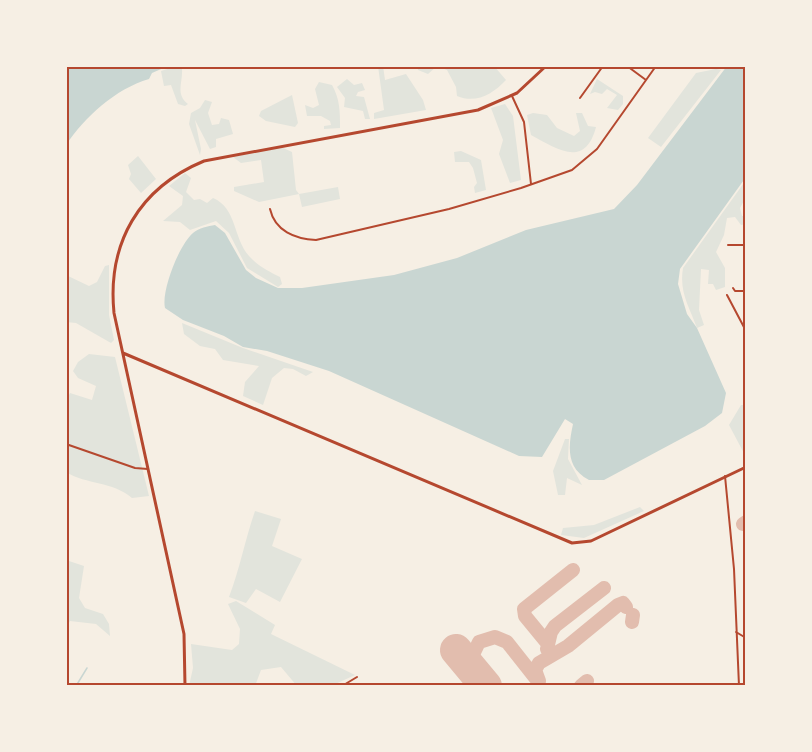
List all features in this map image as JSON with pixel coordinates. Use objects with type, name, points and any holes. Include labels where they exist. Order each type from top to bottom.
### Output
[{"type":"street","points":[[184,686],[186,659],[184,634],[112,298],[117,256],[141,206],[170,179],[192,166],[217,158],[465,113],[491,106],[512,96],[546,66]]},
{"type":"street","points":[[580,98],[603,66]]},
{"type":"street","points":[[627,66],[646,80]]},
{"type":"street","points":[[270,209],[277,225],[284,231],[301,239],[316,240],[449,209],[565,174],[585,161],[597,149],[656,66]]},
{"type":"street","points":[[512,96],[524,122],[531,184]]},
{"type":"street","points":[[728,245],[746,245]]},
{"type":"street","points":[[733,288],[735,291],[746,291]]},
{"type":"street","points":[[727,295],[746,331]]},
{"type":"street","points":[[122,352],[572,543],[586,542],[746,467]]},
{"type":"street","points":[[66,444],[135,468],[148,469]]},
{"type":"street","points":[[725,477],[739,686]]},
{"type":"street","points":[[736,632],[746,638]]},
{"type":"street","points":[[342,686],[357,677]]},
{"type":"shaded area","points":[[66,66],[168,66],[152,73],[149,79],[124,90],[102,105],[82,124],[66,145]]},
{"type":"shaded area","points":[[177,66],[182,69],[181,92],[188,104],[185,106],[178,104],[171,85],[164,86],[161,71]]},
{"type":"shaded area","points":[[378,66],[383,66],[385,80],[406,74],[423,100],[426,110],[374,119],[374,113],[384,110]]},
{"type":"shaded area","points":[[417,66],[437,66],[428,74],[418,70]]},
{"type":"shaded area","points":[[437,66],[494,66],[506,80],[496,90],[484,96],[464,98],[457,96],[456,87],[447,70]]},
{"type":"shaded area","points":[[727,66],[746,66],[746,177],[680,269],[678,284],[687,314],[697,328],[726,393],[722,413],[705,426],[604,480],[589,480],[576,469],[570,456],[573,424],[565,419],[542,457],[519,456],[329,371],[267,351],[243,347],[224,336],[183,320],[165,308],[164,300],[168,280],[182,247],[193,233],[209,226],[215,225],[225,233],[246,270],[256,278],[278,288],[302,288],[394,275],[457,258],[526,230],[614,209],[637,185]]},
{"type":"shaded area","points":[[721,70],[661,147],[648,138],[696,73]]},
{"type":"shaded area","points":[[347,79],[354,85],[362,83],[365,90],[358,92],[356,96],[364,97],[370,119],[365,119],[363,111],[344,107],[345,98],[337,87]]},
{"type":"shaded area","points":[[597,79],[623,96],[623,104],[618,110],[607,108],[617,95],[607,89],[602,94],[595,92],[590,94]]},
{"type":"shaded area","points":[[319,82],[332,85],[335,90],[339,106],[340,128],[324,129],[324,126],[331,125],[330,121],[321,116],[307,116],[305,105],[313,108],[319,105],[315,89]]},
{"type":"shaded area","points":[[292,95],[298,123],[295,127],[266,121],[259,116],[261,111]]},
{"type":"shaded area","points":[[205,100],[212,102],[208,113],[212,125],[219,124],[221,118],[229,120],[233,134],[216,139],[216,147],[210,149],[195,120],[201,149],[200,155],[189,124],[191,113],[200,108]]},
{"type":"shaded area","points":[[505,104],[513,116],[521,180],[510,183],[499,154],[503,140],[491,108]]},
{"type":"shaded area","points":[[533,113],[547,115],[557,128],[574,136],[580,131],[576,113],[582,113],[588,126],[596,127],[585,148],[577,152],[560,150],[531,135],[527,115]]},
{"type":"shaded area","points":[[281,147],[292,152],[296,190],[299,194],[259,202],[234,191],[234,187],[264,182],[261,160],[241,163],[233,157]]},
{"type":"shaded area","points":[[461,151],[481,160],[486,190],[475,193],[474,187],[477,183],[473,168],[469,162],[455,162],[454,152]]},
{"type":"shaded area","points":[[138,156],[156,179],[141,193],[129,179],[131,174],[128,165]]},
{"type":"shaded area","points":[[185,173],[191,178],[186,192],[194,200],[200,199],[207,203],[213,198],[221,203],[231,216],[240,241],[249,256],[280,277],[282,284],[278,287],[247,268],[229,233],[216,221],[190,230],[180,222],[163,221],[182,205],[183,196],[169,186]]},
{"type":"shaded area","points":[[746,180],[746,197],[740,208],[742,216],[746,216],[746,224],[741,225],[735,217],[727,218],[724,235],[716,252],[725,268],[725,287],[716,290],[713,284],[708,284],[709,270],[701,269],[699,310],[704,325],[697,328],[682,284],[683,268]]},
{"type":"shaded area","points":[[338,187],[340,199],[302,207],[299,194]]},
{"type":"shaded area","points":[[109,265],[109,315],[114,340],[111,343],[76,323],[66,322],[66,275],[89,286],[97,282],[105,266]]},
{"type":"shaded area","points":[[182,323],[243,348],[313,372],[306,376],[293,369],[284,368],[272,378],[263,405],[243,396],[245,382],[259,366],[223,360],[215,349],[200,346],[184,334]]},
{"type":"shaded area","points":[[89,354],[115,357],[149,496],[132,498],[116,489],[66,472],[66,401],[70,393],[92,400],[96,386],[78,378],[73,371],[78,362]]},
{"type":"shaded area","points":[[741,405],[746,405],[746,457],[729,425]]},
{"type":"shaded area","points":[[565,439],[569,439],[568,459],[582,485],[567,478],[565,495],[558,495],[553,471]]},
{"type":"shaded area","points":[[640,507],[644,511],[584,538],[561,535],[563,528],[594,525]]},
{"type":"shaded area","points":[[255,511],[281,519],[272,546],[302,559],[280,602],[256,589],[246,603],[229,597]]},
{"type":"shaded area","points":[[66,560],[84,566],[79,598],[85,608],[103,614],[109,624],[110,636],[96,624],[70,621],[66,629]]},
{"type":"shaded area","points":[[236,601],[275,625],[271,634],[355,675],[331,686],[297,686],[281,667],[261,670],[255,686],[189,686],[193,668],[191,644],[232,650],[239,644],[240,629],[228,604]]},
{"type":"waterway","points":[[76,686],[87,668]]},
{"type":"taxiway","points":[[548,644],[525,616],[524,609],[573,570]]},
{"type":"taxiway","points":[[547,649],[551,632],[555,626],[604,588]]},
{"type":"taxiway","points":[[539,681],[535,670],[539,663],[568,646],[618,605],[623,603],[626,607]]},
{"type":"taxiway","points":[[632,622],[633,615]]},
{"type":"taxiway","points":[[468,665],[479,642],[495,637],[507,642],[537,680]]},
{"type":"taxiway","points":[[581,686],[587,681]]},
{"type":"runway","points":[[456,650],[486,686]]}]
